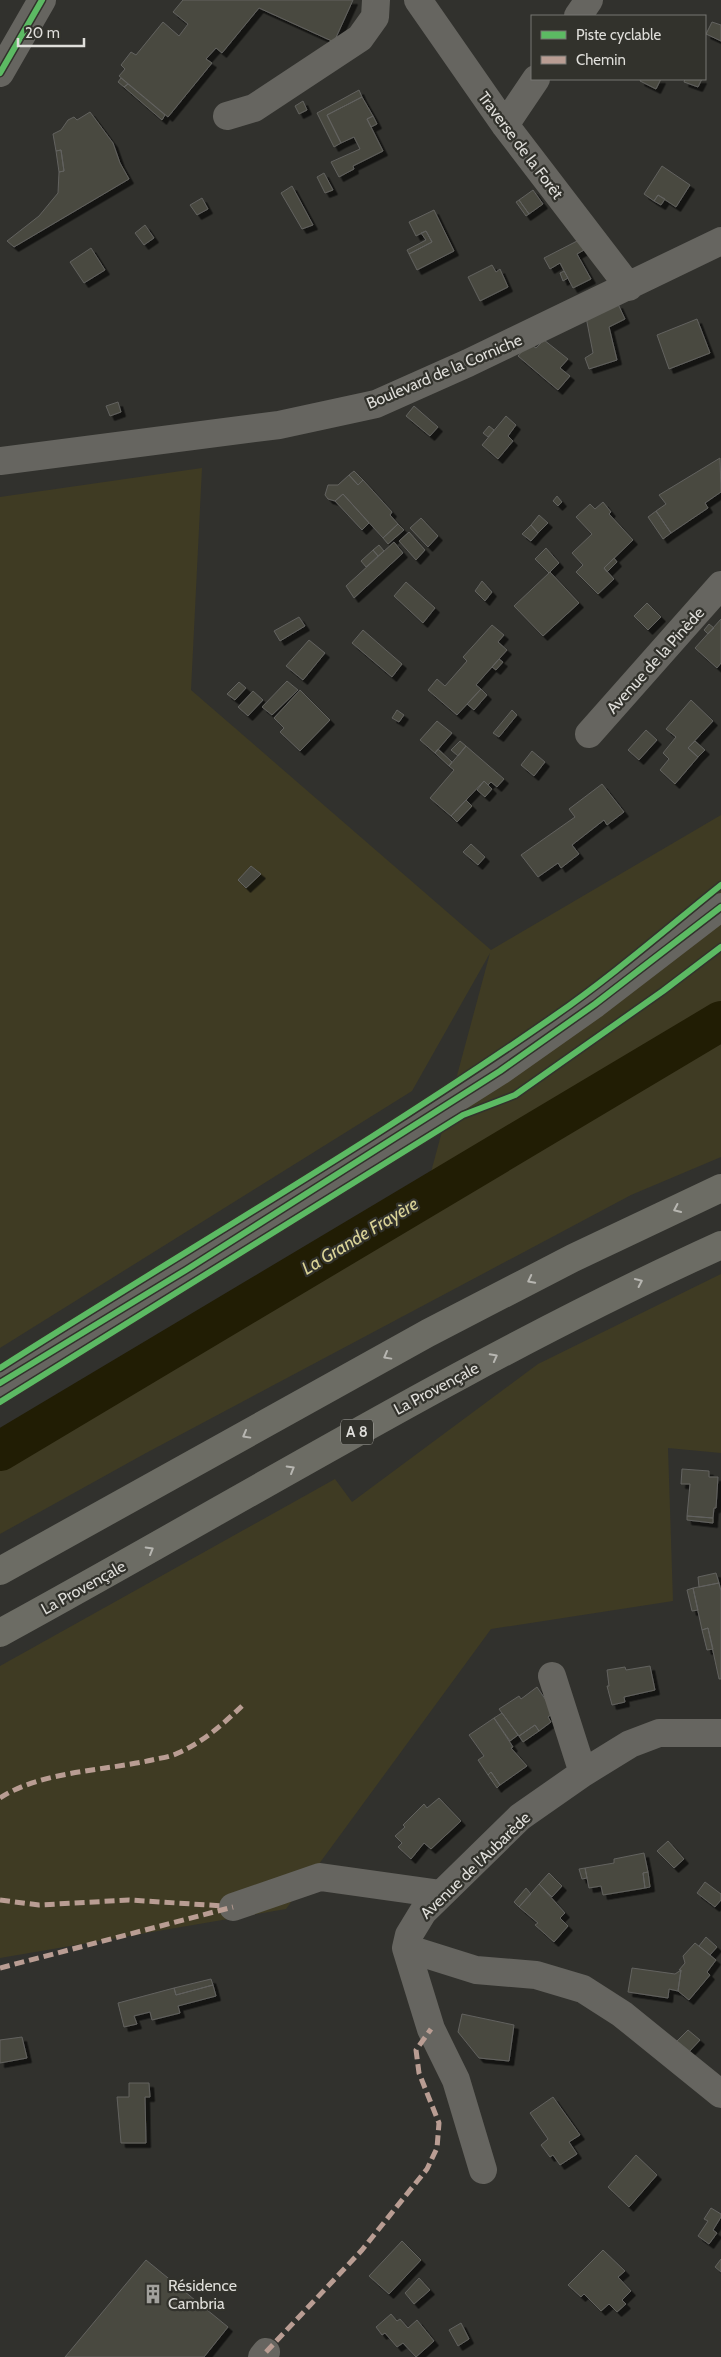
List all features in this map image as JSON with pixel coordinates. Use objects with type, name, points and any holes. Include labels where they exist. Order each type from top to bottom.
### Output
[{"type":"highway","points":[[0,1571],[428,1333],[574,1258],[721,1188]]},
{"type":"highway","name":"La Provençale","points":[[0,1633],[133,1560],[390,1412],[632,1285],[721,1245]]},
{"type":"street","points":[[0,73],[42,0]]},
{"type":"street","points":[[227,116],[254,108],[360,38],[375,16],[376,0]]},
{"type":"street","name":"Traverse de la Forêt","points":[[418,0],[505,125],[629,287]]},
{"type":"street","points":[[579,15],[589,0]]},
{"type":"street","points":[[505,125],[535,80]]},
{"type":"street","name":"Boulevard de la Corniche","points":[[0,460],[279,425],[376,404],[629,287],[721,241]]},
{"type":"street","name":"Avenue de la Pinède","points":[[589,734],[721,585]]},
{"type":"street","points":[[0,1383],[186,1270],[500,1071],[595,1004],[721,907]]},
{"type":"street","points":[[552,1676],[583,1772]]},
{"type":"street","name":"Avenue de l'Aubarède","points":[[406,1948],[409,1935],[423,1912],[441,1894],[520,1817],[583,1772],[630,1744],[659,1733],[721,1733]]},
{"type":"street","points":[[233,1907],[320,1877],[441,1894]]},
{"type":"street","points":[[406,1948],[476,1970],[536,1974],[583,1989],[622,2014],[721,2094]]},
{"type":"street","points":[[406,1948],[431,2029],[456,2080],[483,2170]]},
{"type":"shaded area","points":[[202,468],[191,690],[491,950],[721,815],[721,1157],[631,1195],[146,1453],[0,1534],[0,1467],[420,1213],[490,953],[412,1091],[0,1348],[0,497]]},
{"type":"shaded area","points":[[721,1274],[721,1453],[668,1448],[673,1601],[491,1629],[286,1909],[0,1958],[0,1666],[335,1479],[352,1502],[538,1364]]},
{"type":"building","points":[[183,0],[353,0],[334,42],[259,8],[222,53],[216,48],[206,59],[212,63],[168,117],[119,76],[125,69],[121,65],[131,52],[136,55],[163,22],[179,36],[188,24],[173,12]]},
{"type":"building","points":[[712,22],[721,25],[721,41],[706,34]]},
{"type":"building","points":[[121,78],[128,84],[124,87],[118,82]]},
{"type":"building","points":[[640,80],[660,80],[656,89]]},
{"type":"building","points":[[685,80],[702,80],[698,87],[684,82]]},
{"type":"building","points":[[128,84],[165,115],[162,120],[124,87]]},
{"type":"building","points":[[359,90],[362,97],[327,115],[341,143],[334,147],[317,113]]},
{"type":"building","points":[[362,97],[373,116],[367,119],[383,151],[353,166],[354,169],[339,177],[331,162],[360,149],[354,137],[341,143],[327,115]]},
{"type":"building","points":[[303,101],[307,110],[299,114],[295,106]]},
{"type":"building","points":[[90,112],[113,143],[120,163],[129,179],[14,247],[7,241],[39,216],[58,193],[59,172],[64,171],[61,150],[56,151],[53,134],[61,130],[68,120],[74,117],[77,120]]},
{"type":"building","points":[[373,116],[377,124],[371,127],[367,119]]},
{"type":"building","points":[[61,150],[64,171],[59,172],[56,151]]},
{"type":"building","points":[[662,166],[690,185],[676,207],[658,195],[654,201],[644,194]]},
{"type":"building","points":[[324,173],[333,190],[325,193],[317,177]]},
{"type":"building","points":[[292,186],[313,225],[302,229],[281,193]]},
{"type":"building","points":[[533,190],[543,204],[529,214],[519,200]]},
{"type":"building","points":[[658,195],[665,199],[661,205],[654,201]]},
{"type":"building","points":[[202,198],[208,209],[197,215],[190,205]]},
{"type":"building","points":[[519,200],[529,214],[526,216],[516,202]]},
{"type":"building","points":[[434,210],[454,251],[417,270],[409,254],[432,242],[426,231],[416,236],[409,222]]},
{"type":"building","points":[[145,225],[154,238],[144,245],[135,233]]},
{"type":"building","points":[[426,231],[432,242],[409,254],[407,250],[426,240],[421,233]]},
{"type":"building","points":[[579,240],[584,250],[577,254],[591,279],[573,288],[560,263],[550,269],[544,258]]},
{"type":"building","points":[[91,248],[105,270],[84,283],[70,262]]},
{"type":"building","points":[[492,265],[496,272],[500,269],[508,287],[480,301],[468,277]]},
{"type":"building","points":[[564,271],[568,278],[563,281],[560,273]]},
{"type":"building","points":[[618,304],[625,319],[609,327],[617,360],[589,369],[585,358],[593,353],[586,317]]},
{"type":"building","points":[[697,319],[710,353],[669,369],[657,335]]},
{"type":"building","points":[[544,340],[568,359],[560,368],[570,376],[558,390],[518,356],[529,343],[536,348]]},
{"type":"building","points":[[118,402],[121,412],[110,416],[106,406]]},
{"type":"building","points":[[414,406],[438,427],[430,436],[406,416]]},
{"type":"building","points":[[506,416],[516,425],[508,436],[513,441],[498,459],[482,445]]},
{"type":"building","points":[[489,426],[494,430],[488,437],[483,433]]},
{"type":"building","points":[[720,458],[721,492],[705,503],[708,508],[671,533],[656,511],[666,504],[659,495]]},
{"type":"building","points":[[354,471],[363,480],[358,485],[349,475]]},
{"type":"building","points":[[349,475],[358,485],[363,480],[392,512],[390,515],[398,524],[383,538],[343,494],[335,501],[328,499],[325,495],[328,485],[338,485]]},
{"type":"building","points":[[343,494],[369,523],[362,530],[335,501]]},
{"type":"building","points":[[557,496],[562,502],[558,506],[553,501]]},
{"type":"building","points":[[603,502],[611,512],[609,514],[633,540],[604,568],[614,579],[598,594],[576,572],[583,565],[572,553],[592,534],[576,517],[590,504],[595,509]]},
{"type":"building","points":[[656,511],[671,533],[663,539],[648,517]]},
{"type":"building","points":[[539,515],[548,523],[538,533],[531,525]]},
{"type":"building","points":[[421,518],[438,536],[428,547],[410,528]]},
{"type":"building","points":[[398,524],[404,530],[388,544],[383,538]]},
{"type":"building","points":[[531,525],[538,533],[531,541],[522,534]]},
{"type":"building","points":[[409,532],[425,550],[416,560],[399,541]]},
{"type":"building","points":[[394,542],[403,553],[354,598],[346,586]]},
{"type":"building","points":[[379,545],[384,551],[378,556],[373,550]]},
{"type":"building","points":[[546,548],[559,563],[549,573],[535,559]]},
{"type":"building","points":[[373,550],[378,556],[366,567],[361,561]]},
{"type":"building","points":[[614,558],[617,562],[607,572],[604,568]]},
{"type":"building","points":[[550,572],[579,603],[543,636],[514,606]]},
{"type":"building","points":[[482,581],[492,592],[485,601],[475,591]]},
{"type":"building","points":[[406,582],[435,608],[423,623],[394,596]]},
{"type":"building","points":[[647,603],[661,617],[648,630],[634,616]]},
{"type":"building","points":[[299,617],[305,626],[280,641],[274,631]]},
{"type":"building","points":[[721,619],[721,663],[717,668],[695,648]]},
{"type":"building","points":[[709,624],[714,628],[708,634],[704,630]]},
{"type":"building","points":[[492,625],[504,635],[498,642],[507,650],[476,685],[481,689],[457,715],[428,690],[437,679],[445,686],[467,661],[463,657]]},
{"type":"building","points":[[363,630],[402,664],[392,677],[352,643]]},
{"type":"building","points":[[309,640],[325,653],[303,680],[286,666]]},
{"type":"building","points":[[499,659],[503,662],[496,670],[492,667]]},
{"type":"building","points":[[287,681],[298,690],[272,715],[262,707]]},
{"type":"building","points":[[239,682],[246,688],[235,700],[227,694]]},
{"type":"building","points":[[481,689],[487,695],[474,710],[467,704]]},
{"type":"building","points":[[300,690],[330,720],[300,751],[280,732],[284,728],[274,718]]},
{"type":"building","points":[[253,691],[263,700],[248,716],[238,707]]},
{"type":"building","points":[[691,700],[713,721],[688,748],[698,757],[675,784],[660,770],[669,759],[663,753],[676,737],[666,729]]},
{"type":"building","points":[[397,710],[404,715],[399,722],[392,718]]},
{"type":"building","points":[[512,710],[517,715],[499,737],[493,733]]},
{"type":"building","points":[[437,721],[452,733],[435,753],[420,740]]},
{"type":"building","points":[[646,730],[657,740],[639,760],[628,750]]},
{"type":"building","points":[[460,741],[466,746],[458,756],[451,750]]},
{"type":"building","points":[[695,741],[705,750],[698,757],[688,748]]},
{"type":"building","points":[[466,746],[504,779],[497,787],[491,782],[488,785],[484,781],[451,816],[430,798],[454,770],[449,766]]},
{"type":"building","points":[[438,749],[452,762],[449,766],[435,753]]},
{"type":"building","points":[[532,751],[545,762],[534,776],[521,765]]},
{"type":"building","points":[[484,781],[492,789],[485,797],[477,790]]},
{"type":"building","points":[[602,784],[624,812],[607,825],[604,820],[572,845],[579,854],[561,868],[558,863],[538,877],[521,855],[575,817],[569,809]]},
{"type":"building","points":[[466,800],[472,806],[457,822],[451,816]]},
{"type":"building","points":[[471,844],[485,857],[478,865],[463,852]]},
{"type":"building","points":[[251,866],[261,874],[246,888],[238,880]]},
{"type":"building","points":[[682,1469],[709,1471],[709,1477],[718,1477],[716,1508],[714,1508],[713,1518],[687,1516],[690,1484],[681,1484]]},
{"type":"building","points":[[687,1516],[713,1518],[713,1523],[687,1520]]},
{"type":"building","points":[[716,1573],[719,1583],[699,1587],[698,1577]]},
{"type":"building","points":[[719,1583],[721,1591],[721,1679],[719,1679],[708,1628],[702,1630],[693,1588]]},
{"type":"building","points":[[693,1588],[698,1610],[692,1611],[687,1590]]},
{"type":"building","points":[[708,1628],[713,1649],[707,1650],[702,1630]]},
{"type":"building","points":[[650,1666],[655,1690],[624,1697],[625,1702],[612,1705],[607,1686],[609,1686],[607,1670],[625,1667],[626,1670]]},
{"type":"building","points":[[537,1687],[554,1712],[548,1717],[551,1722],[539,1731],[535,1725],[519,1736],[499,1709],[519,1696],[521,1699]]},
{"type":"building","points":[[502,1713],[518,1735],[510,1741],[494,1718]]},
{"type":"building","points":[[494,1718],[513,1747],[511,1748],[527,1766],[500,1785],[491,1772],[488,1775],[478,1760],[484,1756],[469,1735]]},
{"type":"building","points":[[535,1725],[539,1731],[523,1742],[519,1736]]},
{"type":"building","points":[[491,1772],[500,1785],[497,1788],[488,1775]]},
{"type":"building","points":[[439,1798],[461,1821],[431,1849],[424,1843],[411,1859],[398,1847],[402,1843],[395,1836],[424,1804],[427,1808]]},
{"type":"building","points":[[668,1841],[684,1859],[674,1868],[657,1851]]},
{"type":"building","points":[[644,1853],[648,1872],[643,1873],[645,1888],[603,1895],[601,1886],[589,1888],[585,1868],[614,1863],[614,1859]]},
{"type":"building","points":[[585,1868],[587,1878],[582,1879],[579,1869]]},
{"type":"building","points":[[648,1872],[650,1887],[645,1888],[643,1873]]},
{"type":"building","points":[[549,1873],[562,1886],[552,1897],[539,1884]]},
{"type":"building","points":[[705,1882],[721,1894],[721,1900],[715,1907],[697,1893]]},
{"type":"building","points":[[539,1884],[565,1913],[560,1918],[568,1926],[554,1942],[535,1925],[538,1923],[519,1907]]},
{"type":"building","points":[[526,1888],[531,1894],[519,1907],[514,1902]]},
{"type":"building","points":[[706,1937],[717,1947],[710,1955],[699,1946]]},
{"type":"building","points":[[695,1943],[716,1960],[707,1972],[710,1975],[689,2000],[678,1991],[681,1970],[679,1970],[685,1963],[683,1956]]},
{"type":"building","points":[[632,1968],[675,1974],[681,1970],[678,1991],[669,1989],[668,1998],[628,1992]]},
{"type":"building","points":[[211,1979],[213,1985],[176,1995],[174,1988]]},
{"type":"building","points":[[213,1985],[216,1996],[178,2006],[180,2013],[152,2020],[150,2012],[134,2016],[137,2024],[124,2027],[118,2003],[174,1988],[176,1995]]},
{"type":"building","points":[[462,2014],[514,2025],[509,2061],[479,2058],[458,2032]]},
{"type":"building","points":[[688,2030],[700,2040],[688,2053],[676,2042]]},
{"type":"building","points":[[22,2037],[27,2058],[0,2063],[0,2040]]},
{"type":"building","points":[[129,2083],[149,2083],[150,2097],[145,2097],[146,2143],[121,2143],[117,2097],[129,2097]]},
{"type":"building","points":[[553,2097],[580,2135],[569,2142],[577,2154],[560,2165],[553,2155],[550,2157],[541,2145],[548,2139],[530,2113]]},
{"type":"building","points":[[636,2155],[657,2175],[629,2207],[608,2187]]},
{"type":"building","points":[[711,2208],[721,2214],[721,2217],[713,2230],[717,2233],[709,2244],[698,2236],[708,2221],[704,2219]]},
{"type":"building","points":[[402,2241],[421,2260],[389,2294],[369,2276]]},
{"type":"building","points":[[603,2250],[625,2271],[618,2277],[631,2291],[622,2300],[626,2304],[617,2312],[609,2304],[601,2311],[584,2294],[581,2297],[568,2285]]},
{"type":"building","points":[[721,2259],[721,2272],[715,2267]]},
{"type":"building","name":"Résidence Cambria","points":[[146,2260],[228,2327],[204,2357],[65,2357]]},
{"type":"building","points":[[419,2278],[430,2290],[414,2304],[405,2293]]},
{"type":"building","points":[[391,2314],[397,2321],[400,2319],[408,2328],[417,2320],[434,2341],[416,2357],[403,2343],[397,2347],[385,2333],[382,2335],[376,2327]]},
{"type":"building","points":[[461,2323],[469,2339],[458,2346],[449,2330]]},
{"type":"waterway","name":"La Grande Frayère","points":[[0,1451],[721,1021]]},
{"type":"marked path","points":[[0,1798],[16,1789],[53,1777],[133,1764],[175,1754],[204,1738],[242,1706]]},
{"type":"marked path","points":[[0,1900],[39,1905],[129,1900],[224,1906]]},
{"type":"marked path","points":[[0,1968],[233,1907]]},
{"type":"marked path","points":[[266,2352],[362,2250],[427,2169],[437,2148],[439,2123],[419,2073],[416,2050],[431,2029]]},
{"type":"cycle path","points":[[0,73],[42,0]]},
{"type":"cycle path","points":[[0,1368],[417,1108],[485,1063],[596,986],[721,885]]},
{"type":"cycle path","points":[[0,1383],[186,1270],[500,1071],[595,1004],[721,907]]},
{"type":"cycle path","points":[[0,1402],[463,1115],[515,1095],[663,991],[721,947]]},
{"type":"place","name":"Résidence Cambria","points":[[153,2294]]}]
